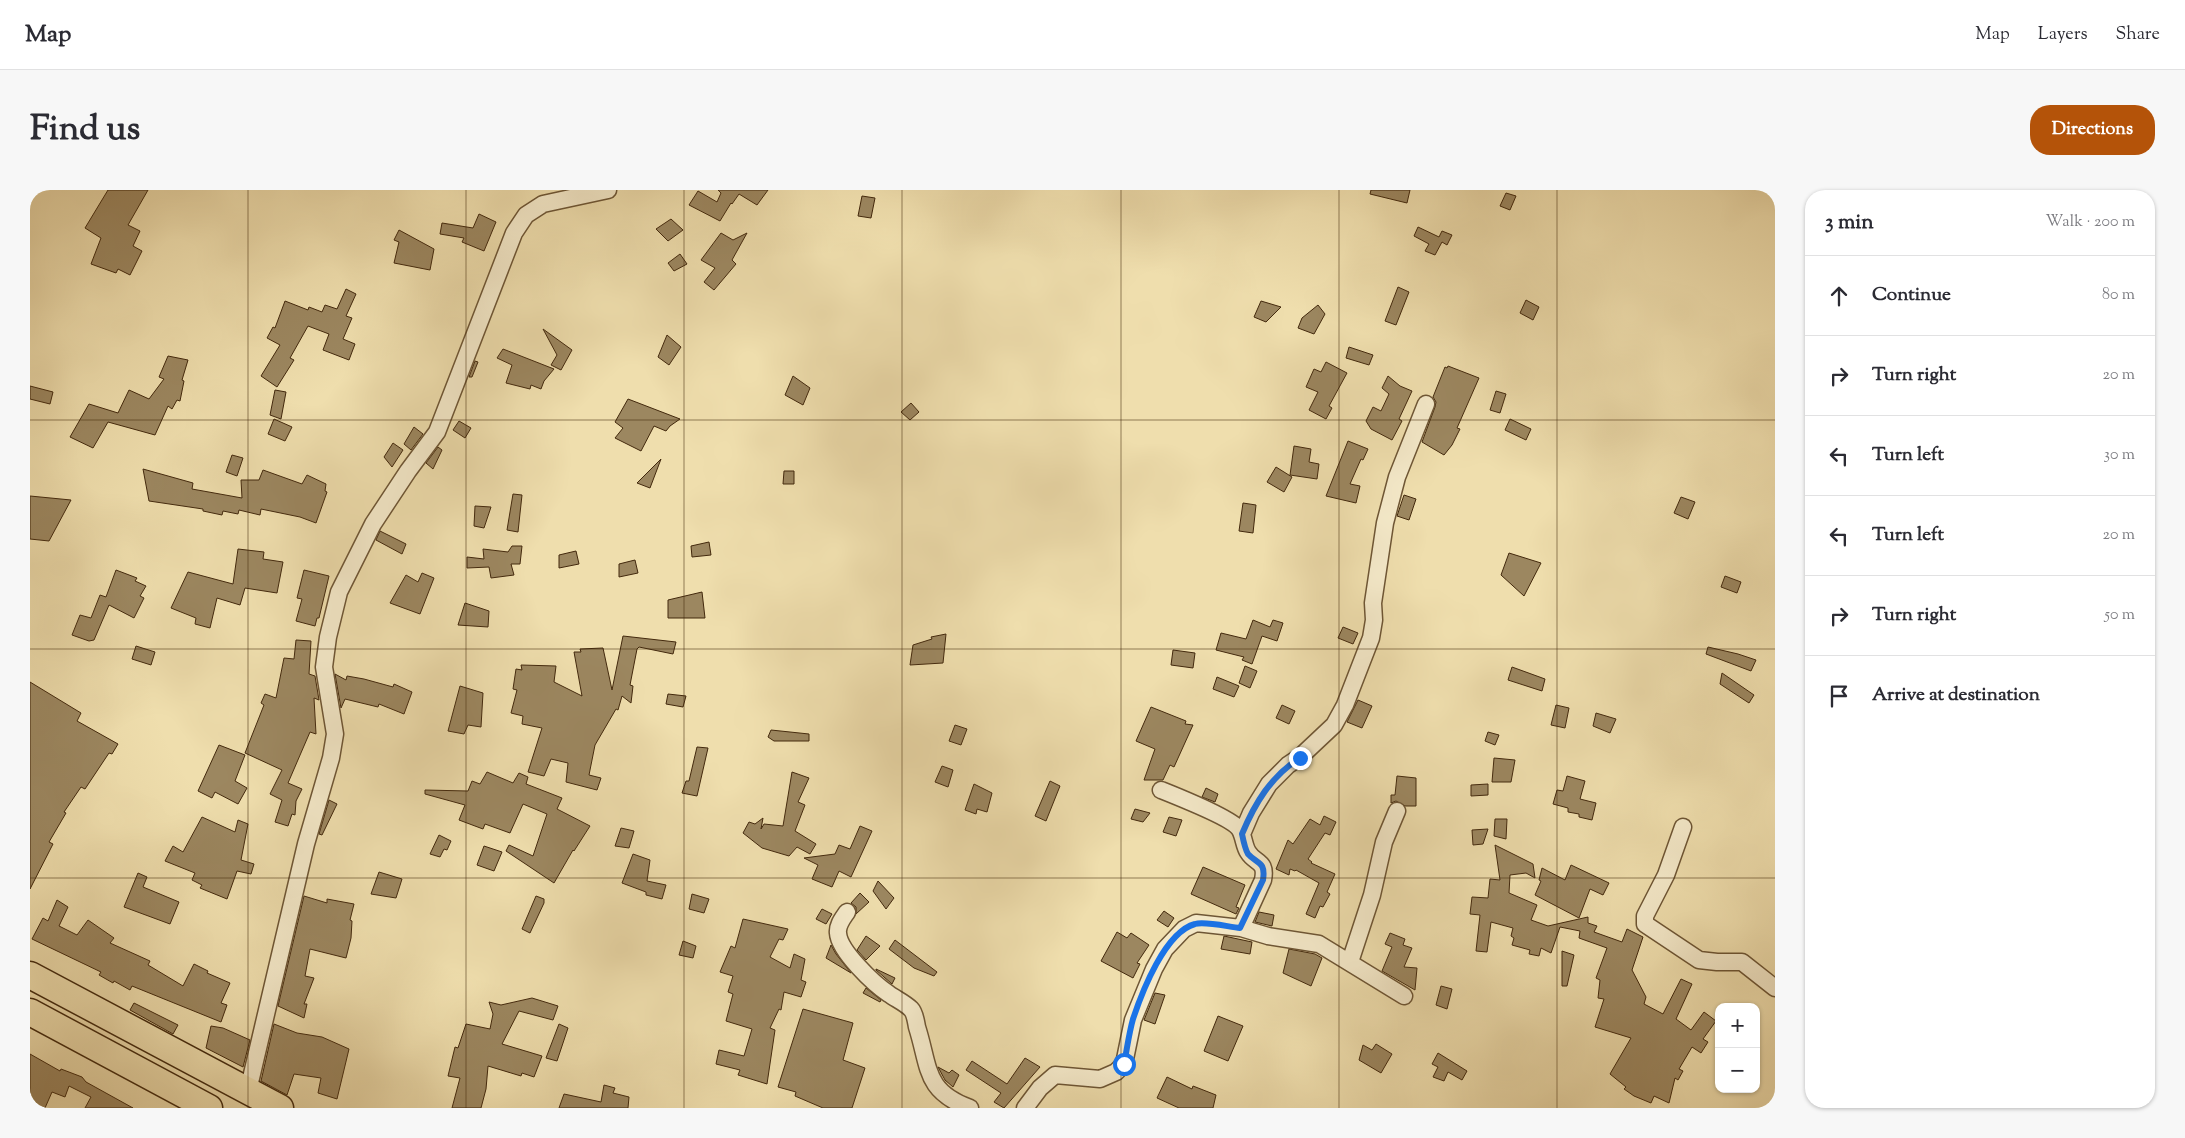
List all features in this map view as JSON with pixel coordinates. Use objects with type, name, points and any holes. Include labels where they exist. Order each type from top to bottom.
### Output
[{"type":"highway","points":[[30,975],[280,1108]]},
{"type":"highway","points":[[30,1012],[209,1108]]},
{"type":"street","points":[[248,1091],[306,844],[331,758],[335,734],[324,667],[328,637],[339,592],[373,524],[408,471],[437,432],[518,227],[526,215],[543,204],[608,190]]},
{"type":"street","points":[[1242,834],[1250,813],[1269,784],[1288,765],[1300,758],[1334,725],[1345,705],[1371,638],[1374,620],[1373,603],[1385,523],[1397,477],[1426,404]]},
{"type":"street","points":[[1161,790],[1229,821],[1240,829],[1248,853],[1260,861],[1264,873],[1263,880],[1240,928]]},
{"type":"street","points":[[1350,962],[1372,895],[1384,842],[1397,811]]},
{"type":"street","points":[[1683,827],[1666,874],[1645,916],[1645,924],[1699,960],[1742,962],[1775,988]]},
{"type":"street","points":[[847,912],[840,922],[838,933],[860,971],[912,1010],[924,1046],[931,1081],[946,1097],[970,1108]]},
{"type":"street","points":[[1025,1108],[1040,1088],[1055,1075],[1100,1078],[1116,1072],[1124,1064],[1133,1020],[1154,969],[1166,949],[1184,929],[1196,924],[1240,928],[1268,936],[1319,944],[1404,996]]},
{"type":"building","points":[[108,190],[148,190],[128,225],[140,231],[133,246],[142,251],[130,275],[118,269],[116,273],[91,264],[101,238],[85,228]]},
{"type":"building","points":[[718,190],[768,190],[757,205],[739,194],[720,221],[689,205],[698,191],[717,202],[721,193]]},
{"type":"building","points":[[1371,190],[1410,190],[1407,203],[1370,194]]},
{"type":"building","points":[[1506,193],[1516,196],[1510,210],[1500,206]]},
{"type":"building","points":[[862,196],[875,198],[871,218],[858,216]]},
{"type":"building","points":[[479,214],[496,222],[484,251],[462,242],[464,238],[440,234],[442,223],[473,228]]},
{"type":"building","points":[[671,219],[683,230],[668,241],[656,229]]},
{"type":"building","points":[[1418,227],[1439,237],[1442,231],[1452,235],[1447,245],[1442,242],[1435,255],[1425,251],[1429,244],[1414,236]]},
{"type":"building","points":[[399,230],[434,249],[430,270],[394,263],[399,242],[394,240]]},
{"type":"building","points":[[721,233],[733,240],[747,233],[732,260],[736,264],[714,290],[704,282],[715,268],[701,260]]},
{"type":"building","points":[[680,254],[687,264],[674,271],[668,263]]},
{"type":"building","points":[[1398,287],[1409,292],[1396,325],[1385,321]]},
{"type":"building","points":[[346,289],[356,294],[346,316],[352,318],[343,339],[355,344],[349,360],[323,350],[329,334],[308,326],[290,358],[294,360],[277,387],[261,376],[280,345],[267,338],[273,327],[275,328],[285,301],[308,310],[309,307],[322,312],[325,305],[337,309]]},
{"type":"building","points":[[1526,300],[1539,307],[1533,320],[1520,313]]},
{"type":"building","points":[[1261,301],[1281,307],[1266,322],[1254,317]]},
{"type":"building","points":[[1318,305],[1325,314],[1314,334],[1298,328],[1302,318]]},
{"type":"building","points":[[543,329],[572,350],[561,370],[551,365],[557,355]]},
{"type":"building","points":[[667,335],[681,347],[669,365],[658,357]]},
{"type":"building","points":[[1349,347],[1373,355],[1369,365],[1346,358]]},
{"type":"building","points":[[503,349],[554,369],[544,381],[541,389],[531,385],[530,389],[506,383],[512,365],[497,358]]},
{"type":"building","points":[[168,356],[188,360],[182,380],[184,381],[180,401],[177,400],[172,409],[168,406],[155,435],[108,422],[93,448],[70,437],[89,404],[118,413],[129,390],[149,399],[164,379],[159,377]]},
{"type":"building","points":[[475,361],[478,362],[472,377],[469,377]]},
{"type":"building","points":[[1326,362],[1347,373],[1329,406],[1332,408],[1326,419],[1309,410],[1318,392],[1306,387],[1314,369],[1321,372]]},
{"type":"building","points":[[1448,366],[1479,378],[1457,428],[1460,429],[1452,445],[1444,455],[1422,442],[1435,407],[1436,402],[1433,397],[1445,367],[1447,368]]},
{"type":"building","points":[[793,376],[810,388],[803,405],[785,395]]},
{"type":"building","points":[[1388,376],[1400,386],[1412,391],[1399,419],[1402,421],[1392,440],[1371,429],[1366,421],[1373,407],[1381,411],[1389,394],[1382,388]]},
{"type":"building","points":[[30,386],[53,392],[50,404],[30,399]]},
{"type":"building","points":[[275,390],[286,392],[281,419],[270,415]]},
{"type":"building","points":[[1496,391],[1506,394],[1500,413],[1490,410]]},
{"type":"building","points":[[628,399],[680,419],[666,431],[654,426],[641,451],[615,438],[623,428],[615,422]]},
{"type":"building","points":[[911,403],[919,412],[910,420],[901,412]]},
{"type":"building","points":[[274,419],[292,427],[285,441],[268,434]]},
{"type":"building","points":[[1510,419],[1531,429],[1526,440],[1505,430]]},
{"type":"building","points":[[459,421],[471,428],[465,438],[453,430]]},
{"type":"building","points":[[414,427],[423,434],[411,450],[404,444]]},
{"type":"building","points":[[1348,441],[1368,449],[1363,460],[1361,459],[1350,484],[1360,486],[1356,503],[1326,496]]},
{"type":"building","points":[[393,443],[403,450],[392,467],[384,457]]},
{"type":"building","points":[[1294,446],[1311,449],[1309,462],[1319,464],[1317,479],[1290,475]]},
{"type":"building","points":[[438,447],[442,450],[433,469],[426,463]]},
{"type":"building","points":[[232,455],[243,458],[237,476],[226,472]]},
{"type":"building","points":[[661,459],[650,488],[637,483]]},
{"type":"building","points":[[1276,467],[1292,477],[1284,492],[1267,482]]},
{"type":"building","points":[[143,469],[193,483],[192,489],[242,498],[241,480],[259,480],[263,470],[302,484],[307,475],[326,484],[325,491],[327,492],[316,523],[300,517],[261,509],[260,515],[239,510],[238,514],[223,511],[222,515],[203,511],[203,509],[149,501]]},
{"type":"building","points":[[784,471],[794,471],[794,484],[783,484]]},
{"type":"building","points":[[513,494],[522,495],[518,532],[507,530]]},
{"type":"building","points":[[1404,495],[1416,499],[1409,520],[1397,516]]},
{"type":"building","points":[[30,496],[71,500],[49,541],[30,539]]},
{"type":"building","points":[[1681,497],[1695,502],[1688,519],[1674,513]]},
{"type":"building","points":[[1243,503],[1256,505],[1253,533],[1239,531]]},
{"type":"building","points":[[475,506],[491,507],[484,528],[474,526]]},
{"type":"building","points":[[380,531],[406,544],[402,554],[376,540]]},
{"type":"building","points":[[709,542],[711,555],[692,557],[691,546]]},
{"type":"building","points":[[512,546],[522,546],[520,564],[511,564],[514,575],[491,578],[489,567],[467,568],[467,557],[484,559],[483,549],[508,552]]},
{"type":"building","points":[[238,549],[264,552],[263,559],[283,562],[277,593],[245,588],[240,605],[217,598],[210,628],[195,624],[196,618],[171,608],[188,572],[233,584]]},
{"type":"building","points":[[576,551],[579,564],[559,568],[559,555]]},
{"type":"building","points":[[1509,553],[1541,563],[1524,596],[1501,575]]},
{"type":"building","points":[[635,560],[638,573],[619,577],[619,564]]},
{"type":"building","points":[[116,570],[137,578],[135,581],[146,586],[140,596],[144,598],[134,618],[109,605],[94,640],[89,641],[72,635],[80,615],[91,618],[100,595],[106,597]]},
{"type":"building","points":[[304,570],[329,576],[319,618],[317,618],[315,626],[296,621],[302,599],[297,598]]},
{"type":"building","points":[[422,573],[434,578],[420,614],[390,603],[406,575],[418,582]]},
{"type":"building","points":[[1725,576],[1741,582],[1737,593],[1721,587]]},
{"type":"building","points":[[702,592],[705,618],[668,618],[668,600]]},
{"type":"building","points":[[465,603],[489,611],[488,627],[458,625]]},
{"type":"building","points":[[1253,620],[1270,627],[1273,620],[1283,623],[1277,641],[1262,636],[1252,664],[1242,660],[1244,657],[1216,650],[1221,633],[1246,639]]},
{"type":"building","points":[[1343,627],[1358,633],[1353,644],[1338,638]]},
{"type":"building","points":[[946,634],[943,663],[910,665],[913,645],[932,639],[931,637]]},
{"type":"building","points":[[623,636],[676,642],[673,654],[639,647],[637,649],[630,685],[633,686],[631,703],[622,696],[618,710],[616,709],[595,745],[589,775],[601,778],[597,790],[566,782],[568,763],[551,759],[544,776],[528,772],[542,728],[522,724],[523,716],[511,713],[517,690],[513,689],[516,669],[522,670],[521,665],[556,666],[554,682],[582,696],[574,652],[581,652],[580,649],[603,648],[612,690]]},
{"type":"building","points":[[296,640],[311,641],[309,674],[315,676],[319,700],[314,698],[316,734],[310,732],[288,783],[302,789],[296,801],[295,815],[292,814],[288,826],[275,822],[282,800],[270,794],[282,770],[245,753],[264,705],[261,703],[265,694],[276,698],[284,658],[294,659]]},
{"type":"building","points":[[136,646],[155,652],[151,665],[132,659]]},
{"type":"building","points":[[1708,647],[1756,660],[1751,671],[1706,654]]},
{"type":"building","points":[[1173,650],[1195,653],[1193,668],[1171,665]]},
{"type":"building","points":[[1245,666],[1257,671],[1250,688],[1239,683]]},
{"type":"building","points":[[1512,667],[1545,679],[1542,691],[1508,680]]},
{"type":"building","points":[[1722,673],[1754,695],[1749,703],[1720,684]]},
{"type":"building","points":[[335,674],[346,680],[347,676],[393,687],[394,684],[412,692],[404,714],[379,704],[378,707],[345,699],[341,708]]},
{"type":"building","points":[[1217,677],[1239,686],[1234,697],[1213,689]]},
{"type":"building","points":[[30,682],[81,713],[77,721],[118,744],[112,754],[109,753],[85,789],[81,787],[64,812],[66,813],[49,842],[53,844],[30,889]]},
{"type":"building","points":[[460,686],[483,693],[481,727],[468,725],[464,734],[448,731]]},
{"type":"building","points":[[668,694],[686,696],[683,707],[666,704]]},
{"type":"building","points":[[1358,700],[1372,706],[1362,728],[1347,722]]},
{"type":"building","points":[[1282,705],[1295,711],[1289,724],[1276,718]]},
{"type":"building","points":[[1556,705],[1569,708],[1565,728],[1551,725]]},
{"type":"building","points":[[1151,707],[1186,721],[1185,724],[1193,725],[1174,767],[1170,765],[1163,780],[1144,780],[1155,749],[1136,741]]},
{"type":"building","points":[[1596,713],[1616,719],[1610,733],[1593,726]]},
{"type":"building","points":[[955,725],[967,729],[961,745],[949,741]]},
{"type":"building","points":[[771,730],[809,734],[809,741],[774,741],[768,737]]},
{"type":"building","points":[[1488,732],[1499,735],[1495,745],[1485,741]]},
{"type":"building","points":[[219,745],[245,755],[235,781],[247,788],[238,804],[215,792],[212,798],[198,791]]},
{"type":"building","points":[[697,747],[708,748],[697,796],[682,793],[686,781],[689,781]]},
{"type":"building","points":[[1494,758],[1515,760],[1511,782],[1492,782]]},
{"type":"building","points":[[942,766],[953,770],[948,787],[935,782]]},
{"type":"building","points":[[487,772],[513,783],[519,773],[528,777],[526,784],[562,798],[557,809],[590,826],[573,850],[554,883],[506,851],[509,845],[533,856],[547,814],[523,804],[510,833],[485,824],[483,829],[459,820],[465,805],[425,794],[425,790],[468,791],[472,781],[480,784]]},
{"type":"building","points":[[792,772],[809,778],[798,802],[805,805],[795,831],[816,844],[810,854],[797,847],[789,856],[762,848],[743,833],[749,822],[755,824],[763,818],[761,829],[764,824],[783,826]]},
{"type":"building","points":[[1397,776],[1416,778],[1416,806],[1405,806],[1396,801],[1391,803],[1391,795],[1395,795]]},
{"type":"building","points":[[1567,776],[1585,781],[1580,799],[1596,803],[1592,820],[1579,817],[1579,814],[1568,812],[1568,808],[1553,804],[1557,790],[1563,791]]},
{"type":"building","points":[[1050,781],[1060,786],[1046,821],[1035,816]]},
{"type":"building","points":[[974,784],[992,793],[987,812],[977,809],[976,814],[965,810]]},
{"type":"building","points":[[1488,784],[1488,795],[1471,796],[1471,785]]},
{"type":"building","points":[[1206,788],[1218,794],[1215,802],[1202,797]]},
{"type":"building","points":[[329,800],[337,804],[322,835],[319,834]]},
{"type":"building","points":[[1135,809],[1150,813],[1143,822],[1131,819]]},
{"type":"building","points":[[1324,816],[1336,822],[1330,835],[1325,833],[1308,859],[1311,863],[1335,874],[1327,892],[1330,894],[1323,907],[1320,906],[1315,918],[1306,914],[1319,883],[1296,870],[1290,869],[1289,875],[1276,869],[1288,840],[1293,844],[1310,819],[1320,825]]},
{"type":"building","points":[[202,817],[235,832],[238,820],[248,824],[241,860],[254,864],[251,874],[237,871],[227,899],[200,888],[202,885],[192,880],[195,873],[165,861],[173,846],[183,852]]},
{"type":"building","points":[[1169,817],[1182,820],[1176,836],[1163,832]]},
{"type":"building","points":[[1495,819],[1507,819],[1506,839],[1494,836]]},
{"type":"building","points":[[860,826],[872,831],[851,877],[839,871],[832,887],[812,879],[818,865],[804,858],[835,854],[839,845],[850,849]]},
{"type":"building","points":[[621,828],[634,831],[629,848],[615,846]]},
{"type":"building","points":[[1488,829],[1483,844],[1473,845],[1472,830]]},
{"type":"building","points":[[439,835],[451,841],[447,850],[444,849],[440,857],[430,854]]},
{"type":"building","points":[[1495,845],[1533,864],[1535,878],[1526,873],[1510,875],[1509,893],[1537,905],[1531,920],[1548,926],[1588,917],[1588,923],[1597,926],[1594,932],[1622,942],[1627,929],[1643,937],[1632,970],[1646,997],[1644,1004],[1663,1014],[1681,979],[1692,984],[1676,1019],[1691,1030],[1704,1012],[1715,1020],[1715,1022],[1703,1039],[1708,1042],[1701,1053],[1692,1047],[1679,1069],[1683,1071],[1678,1080],[1675,1078],[1669,1103],[1654,1096],[1651,1103],[1634,1096],[1624,1089],[1626,1087],[1610,1074],[1631,1038],[1595,1027],[1604,999],[1598,998],[1600,980],[1596,978],[1607,948],[1579,938],[1580,931],[1560,927],[1551,953],[1541,948],[1539,956],[1529,954],[1530,950],[1512,945],[1514,938],[1511,936],[1513,928],[1491,922],[1487,952],[1476,951],[1480,915],[1470,914],[1472,897],[1488,898],[1490,879],[1500,880]]},
{"type":"building","points":[[484,846],[502,852],[494,871],[477,865]]},
{"type":"building","points":[[633,854],[650,860],[647,881],[666,885],[662,899],[646,895],[646,892],[622,883]]},
{"type":"building","points":[[1571,865],[1609,883],[1603,895],[1590,889],[1579,918],[1535,895],[1541,881],[1539,880],[1542,868],[1565,880]]},
{"type":"building","points":[[1203,867],[1245,885],[1236,907],[1239,908],[1236,914],[1191,894]]},
{"type":"building","points":[[379,872],[402,879],[396,898],[371,894]]},
{"type":"building","points":[[138,873],[147,877],[143,887],[179,902],[170,924],[124,907]]},
{"type":"building","points":[[878,881],[894,898],[886,909],[873,891]]},
{"type":"building","points":[[860,893],[869,902],[856,914],[856,907],[851,903]]},
{"type":"building","points":[[692,894],[709,899],[704,913],[689,909]]},
{"type":"building","points":[[304,896],[327,903],[327,899],[354,904],[350,920],[352,921],[351,938],[346,958],[310,949],[305,976],[314,978],[304,1004],[307,1004],[304,1018],[278,1006]]},
{"type":"building","points":[[536,896],[544,899],[544,903],[530,933],[522,929]]},
{"type":"building","points":[[57,900],[68,907],[59,926],[77,935],[88,920],[114,938],[110,943],[150,961],[148,965],[183,986],[194,964],[208,971],[207,973],[230,983],[221,1003],[227,1005],[221,1022],[132,986],[130,990],[114,981],[113,983],[99,975],[101,972],[32,939],[43,918],[48,921]]},
{"type":"building","points":[[822,909],[832,914],[826,924],[816,919]]},
{"type":"building","points":[[1164,911],[1174,918],[1168,927],[1157,920]]},
{"type":"building","points":[[1259,912],[1274,915],[1272,926],[1255,922]]},
{"type":"building","points":[[743,919],[788,929],[783,940],[779,939],[770,957],[790,968],[794,954],[805,959],[801,980],[806,982],[801,997],[784,992],[781,1010],[779,1009],[770,1028],[775,1030],[767,1084],[738,1075],[740,1070],[716,1064],[719,1050],[744,1056],[752,1029],[726,1021],[733,994],[728,992],[733,976],[720,972],[731,946],[735,948]]},
{"type":"building","points":[[1117,932],[1127,938],[1131,933],[1149,945],[1137,963],[1140,964],[1133,978],[1101,961]]},
{"type":"building","points":[[1390,933],[1405,939],[1403,945],[1412,948],[1404,967],[1417,968],[1415,990],[1382,971],[1392,947],[1385,944]]},
{"type":"building","points":[[866,936],[880,946],[866,960],[857,950]]},
{"type":"building","points":[[1224,936],[1252,942],[1250,954],[1221,949]]},
{"type":"building","points":[[895,940],[937,972],[934,976],[914,968],[889,949]]},
{"type":"building","points":[[683,941],[696,946],[693,958],[679,955]]},
{"type":"building","points":[[831,945],[836,954],[851,973],[826,958]]},
{"type":"building","points":[[1289,949],[1315,954],[1322,958],[1311,986],[1283,973]]},
{"type":"building","points":[[1562,951],[1574,955],[1567,986],[1562,986]]},
{"type":"building","points":[[876,970],[895,978],[892,984]]},
{"type":"building","points":[[1441,986],[1452,989],[1447,1009],[1436,1005]]},
{"type":"building","points":[[866,988],[881,1000],[880,1002],[863,993]]},
{"type":"building","points":[[1155,993],[1165,995],[1155,1024],[1144,1020]]},
{"type":"building","points":[[532,998],[558,1006],[553,1020],[519,1011],[502,1044],[542,1056],[534,1077],[522,1073],[521,1076],[488,1066],[486,1089],[481,1108],[452,1108],[460,1078],[448,1076],[455,1047],[458,1048],[466,1024],[490,1029],[493,1014],[489,1002],[501,1005]]},
{"type":"building","points":[[134,1003],[178,1025],[173,1034],[130,1010]]},
{"type":"building","points":[[803,1009],[853,1023],[843,1060],[865,1068],[852,1108],[823,1108],[795,1096],[796,1092],[778,1087]]},
{"type":"building","points":[[1218,1016],[1243,1026],[1228,1061],[1204,1051]]},
{"type":"building","points":[[274,1024],[297,1033],[322,1037],[349,1049],[337,1099],[318,1093],[321,1078],[294,1074],[287,1095],[261,1081]]},
{"type":"building","points":[[559,1024],[568,1028],[557,1061],[546,1058]]},
{"type":"building","points":[[211,1026],[223,1028],[250,1040],[243,1067],[206,1048]]},
{"type":"building","points":[[1376,1044],[1392,1054],[1381,1073],[1359,1060],[1363,1045],[1372,1050]]},
{"type":"building","points":[[1438,1053],[1467,1071],[1462,1080],[1448,1072],[1444,1081],[1433,1077],[1438,1067],[1432,1064]]},
{"type":"building","points":[[30,1054],[60,1071],[61,1069],[82,1077],[86,1082],[133,1108],[85,1108],[91,1097],[69,1086],[65,1097],[52,1092],[45,1108],[30,1108]]},
{"type":"building","points":[[1025,1058],[1040,1067],[1004,1108],[994,1102],[1001,1093],[966,1070],[972,1061],[1007,1084]]},
{"type":"building","points":[[938,1067],[949,1073],[952,1070],[959,1075],[953,1087],[945,1080]]},
{"type":"building","points":[[1167,1077],[1192,1089],[1193,1086],[1216,1095],[1213,1108],[1179,1108],[1157,1098]]},
{"type":"building","points":[[604,1085],[615,1088],[613,1093],[629,1097],[628,1108],[559,1108],[564,1094],[601,1102]]},
{"type":"route","points":[[1124,1064],[1133,1020],[1154,969],[1166,949],[1184,929],[1196,924],[1240,928],[1263,880],[1264,873],[1260,861],[1248,853],[1242,834],[1250,813],[1269,784],[1288,765],[1300,758]]}]
